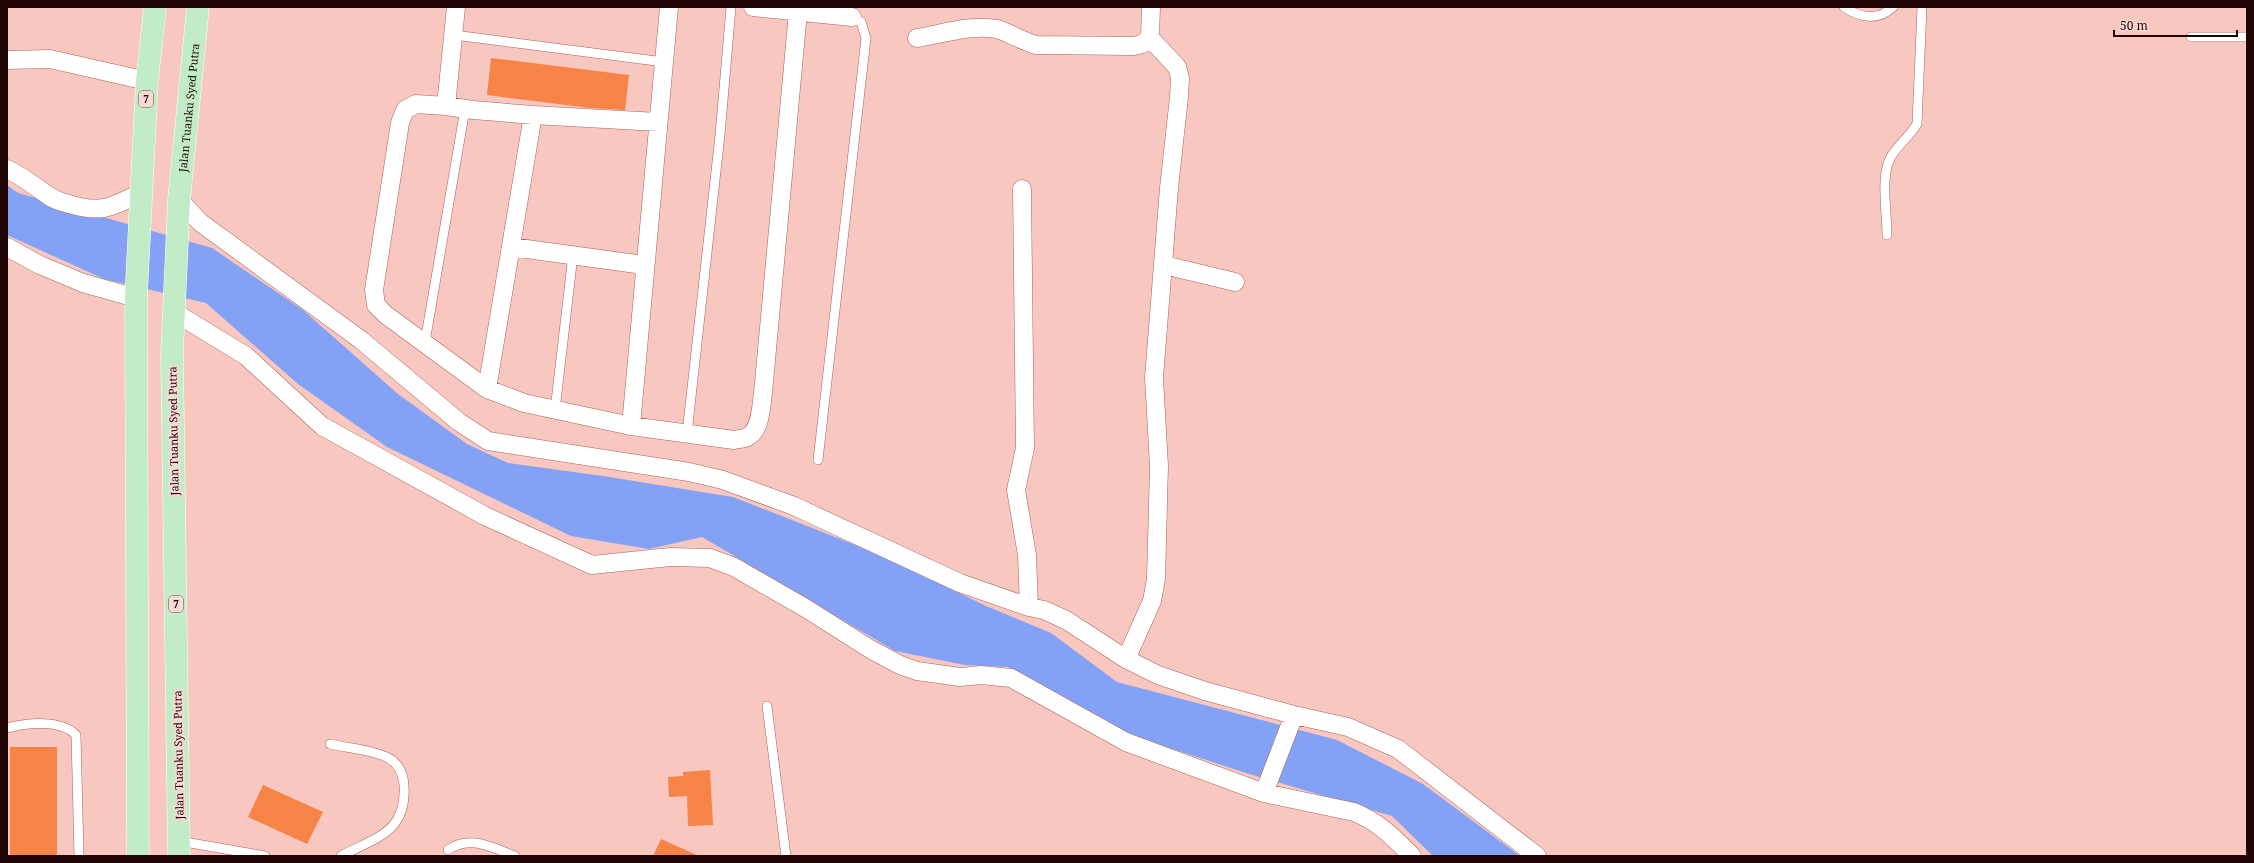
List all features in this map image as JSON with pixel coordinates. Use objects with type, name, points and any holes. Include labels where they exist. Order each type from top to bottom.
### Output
[{"type":"main road","name":"7","points":[[138,856],[137,294],[146,81],[155,7]]},
{"type":"main road","name":"Jalan Tuanku Syed Putra","points":[[179,848],[172,353],[178,207],[198,7]]},
{"type":"street","points":[[446,106],[456,7]]},
{"type":"street","points":[[631,426],[644,265],[668,7]]},
{"type":"street","points":[[752,7],[852,17]]},
{"type":"street","points":[[1126,659],[1152,601],[1156,579],[1159,466],[1154,378],[1180,78],[1177,66],[1150,38],[1151,7]]},
{"type":"street","points":[[658,122],[533,116],[416,104],[405,110],[400,123],[374,290],[376,305],[386,315],[425,342],[487,389],[524,403],[631,426],[734,440],[754,432],[764,393],[798,12]]},
{"type":"street","points":[[917,38],[985,28],[998,30],[1021,41],[1036,45],[1134,46],[1142,44],[1150,38]]},
{"type":"street","points":[[7,60],[50,59],[146,81]]},
{"type":"street","points":[[487,389],[533,116]]},
{"type":"street","points":[[7,169],[26,178],[47,195],[60,202],[92,210],[142,200]]},
{"type":"street","points":[[1022,189],[1025,448],[1016,490],[1027,555],[1029,607]]},
{"type":"street","points":[[178,207],[361,340],[459,422],[488,440],[689,472],[723,480],[794,506],[960,583],[1029,607],[1044,610],[1066,620],[1126,659],[1158,675],[1292,720],[1348,727],[1398,749],[1537,856]]},
{"type":"street","points":[[7,247],[40,265],[83,283],[137,294]]},
{"type":"street","points":[[512,247],[644,265]]},
{"type":"street","points":[[1164,265],[1234,282]]},
{"type":"street","points":[[174,306],[246,356],[322,426],[485,516],[592,565],[670,556],[710,558],[734,567],[807,609],[870,649],[900,665],[917,671],[960,678],[981,675],[1011,678],[1126,742],[1266,787],[1354,812],[1368,818],[1380,825],[1412,856]]},
{"type":"street","points":[[1266,787],[1292,720]]},
{"type":"lane","points":[[687,433],[720,134],[731,7]]},
{"type":"lane","points":[[1844,7],[1855,14],[1866,17],[1878,16],[1893,7]]},
{"type":"lane","points":[[1887,235],[1886,183],[1888,161],[1896,149],[1910,137],[1917,124],[1922,7]]},
{"type":"lane","points":[[818,460],[866,38],[861,22],[852,17]]},
{"type":"lane","points":[[454,35],[664,62]]},
{"type":"lane","points":[[2191,37],[2247,37]]},
{"type":"lane","points":[[425,342],[465,109]]},
{"type":"lane","points":[[555,410],[573,255]]},
{"type":"lane","points":[[767,706],[786,856]]},
{"type":"lane","points":[[7,728],[20,725],[49,725],[65,728],[76,734],[79,856]]},
{"type":"lane","points":[[330,744],[384,756],[395,762],[403,774],[404,792],[397,822],[388,831],[341,856]]},
{"type":"lane","points":[[448,850],[460,843],[478,842],[515,856]]},
{"type":"lane","points":[[179,848],[265,856]]},
{"type":"water","points":[[7,185],[18,193],[212,248],[303,310],[398,394],[467,444],[508,463],[603,476],[733,497],[881,555],[986,606],[1051,633],[1117,682],[1337,740],[1423,784],[1520,856],[1433,856],[1392,816],[1246,773],[1142,739],[1067,704],[1008,667],[965,665],[895,651],[702,537],[649,549],[571,536],[387,447],[298,384],[206,303],[104,279],[7,235]]},
{"type":"building","points":[[491,58],[629,75],[625,110],[590,108],[487,95]]},
{"type":"building","points":[[10,747],[57,747],[57,856],[10,856]]},
{"type":"building","points":[[710,770],[713,825],[688,826],[687,796],[669,797],[668,777],[683,776],[683,772]]},
{"type":"building","points":[[263,785],[323,812],[307,844],[248,817]]},
{"type":"building","points":[[661,839],[699,856],[653,856]]}]
